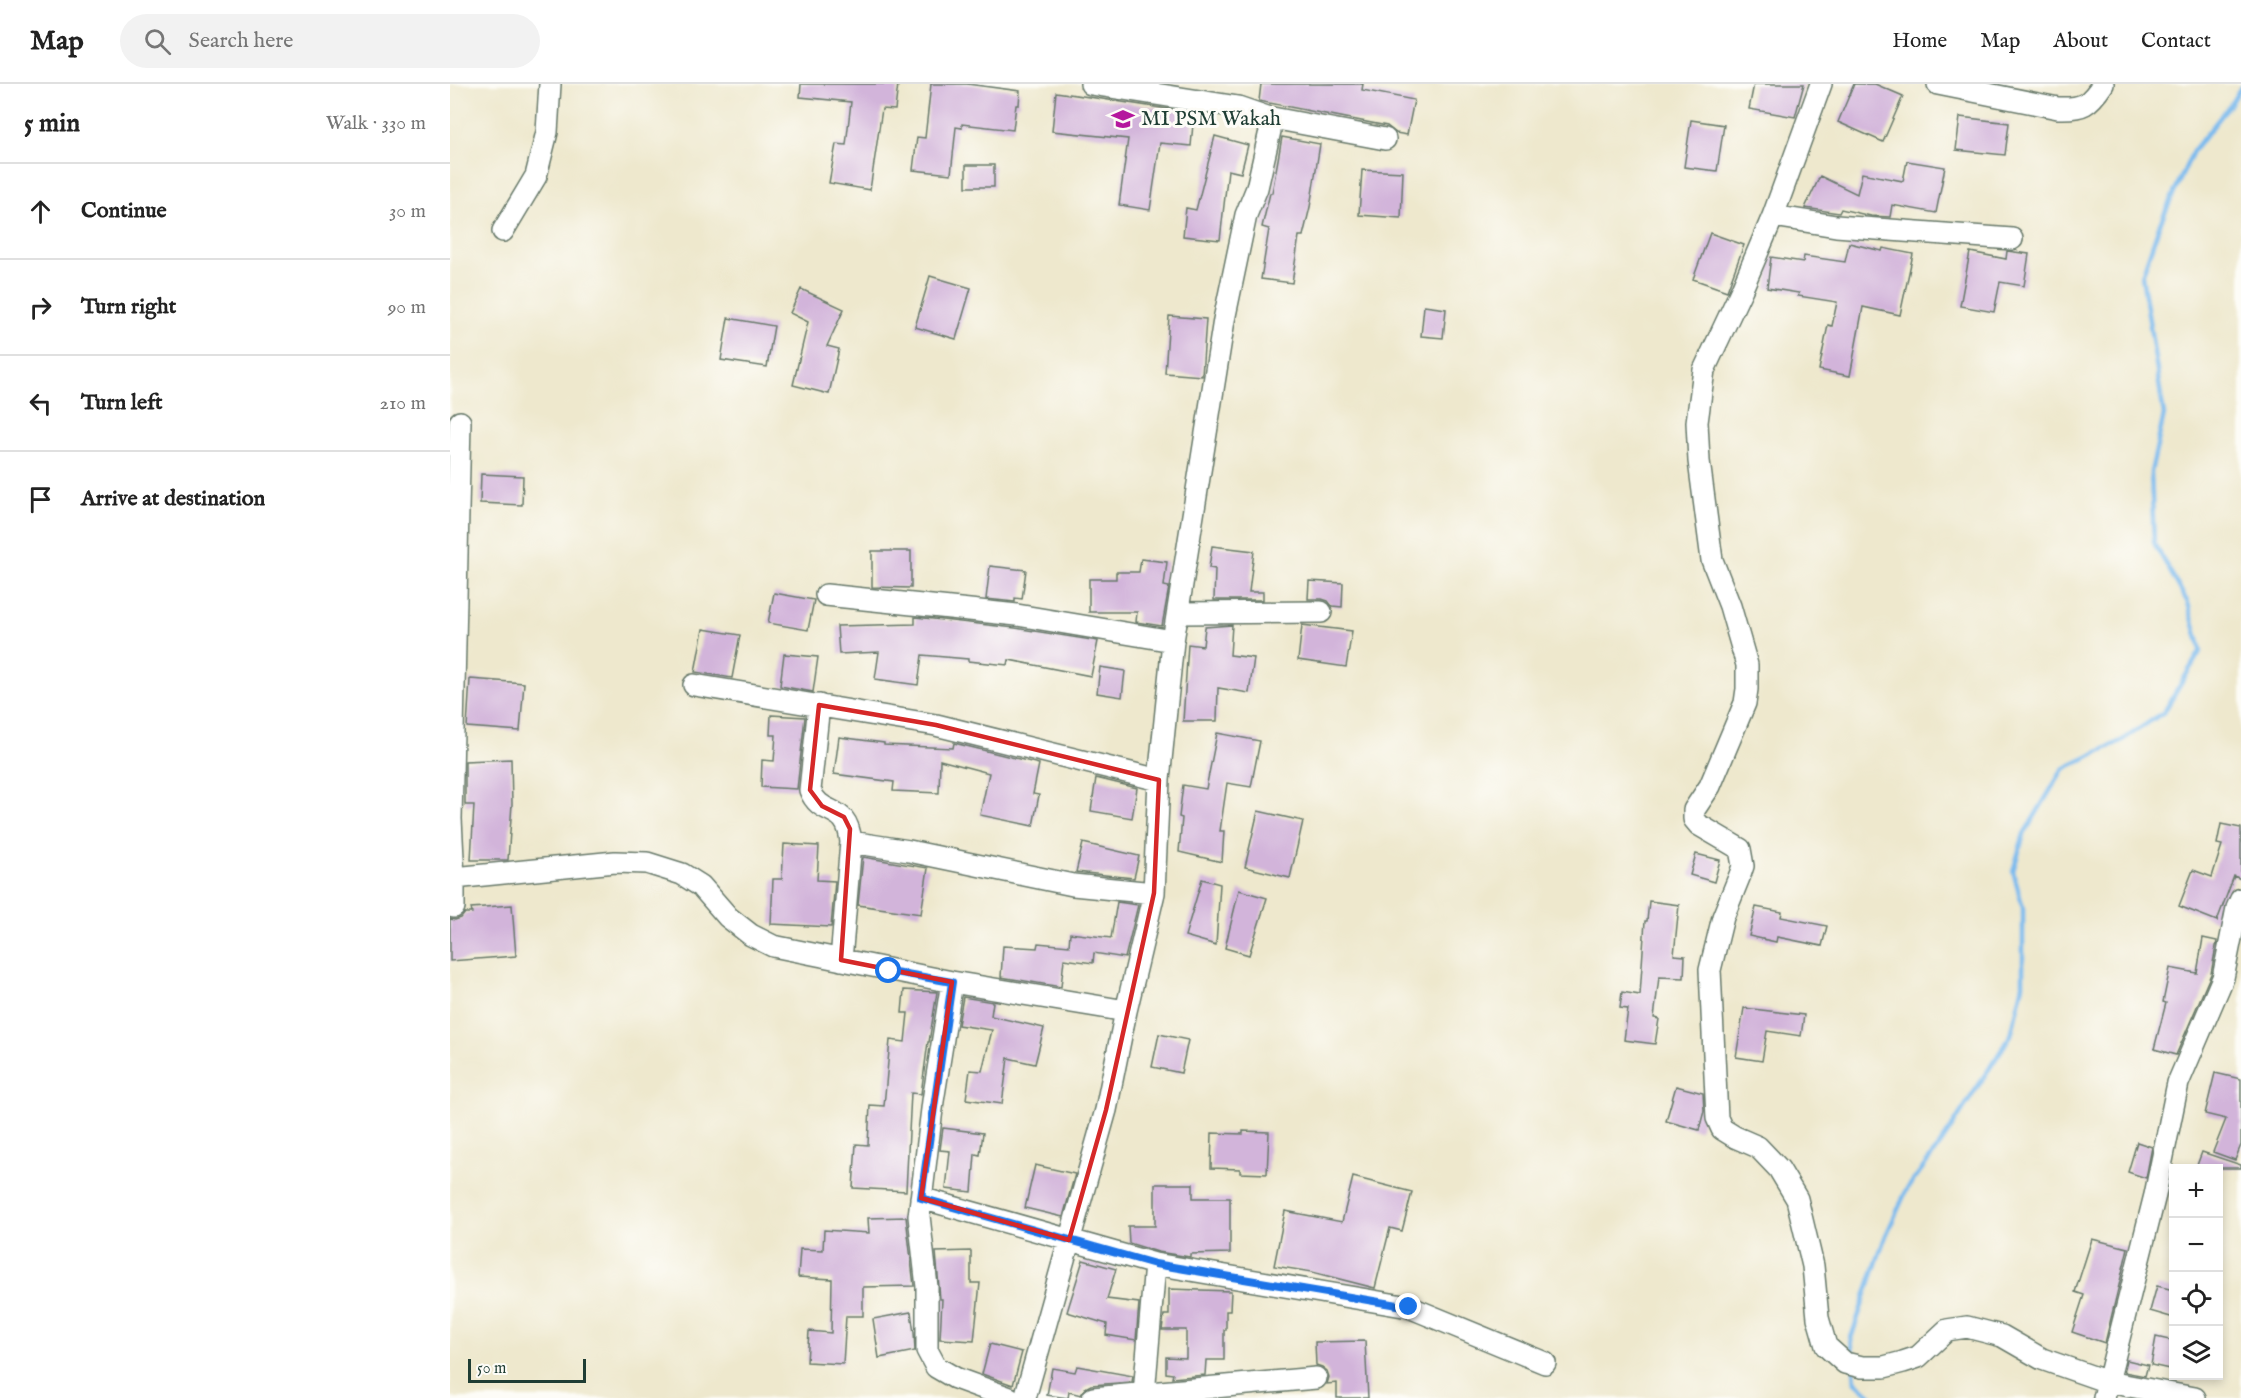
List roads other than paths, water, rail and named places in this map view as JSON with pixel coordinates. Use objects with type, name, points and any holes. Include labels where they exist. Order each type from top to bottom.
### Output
[{"type":"street","points":[[503,231],[536,176],[547,132],[550,84]]},
{"type":"street","points":[[1094,84],[1238,107],[1267,117],[1385,139]]},
{"type":"street","points":[[1821,84],[1773,216],[1743,289],[1704,370],[1697,422],[1699,461],[1712,560],[1730,606],[1747,664],[1745,703],[1710,786],[1694,810],[1694,819],[1699,825],[1740,849],[1743,857],[1740,875],[1723,917],[1710,970],[1717,1118],[1722,1129],[1758,1147],[1779,1170],[1797,1199],[1813,1266],[1818,1318],[1826,1346],[1853,1365],[1884,1366],[1904,1362],[1918,1357],[1947,1330],[1967,1327],[2002,1336],[2042,1359],[2106,1390],[2195,1398]]},
{"type":"street","points":[[1938,84],[2058,108],[2078,109],[2093,99],[2103,84]]},
{"type":"street","points":[[1025,1398],[1106,1110],[1126,1011],[1154,893],[1160,780],[1173,641],[1224,320],[1246,215],[1257,188],[1270,131],[1267,117]]},
{"type":"street","points":[[1773,216],[1836,226],[2012,239]]},
{"type":"street","points":[[454,907],[451,819],[460,422]]},
{"type":"street","points":[[826,595],[1017,615],[1173,641]]},
{"type":"street","points":[[1178,613],[1321,612]]},
{"type":"street","points":[[693,685],[936,725],[1160,780]]},
{"type":"street","points":[[819,705],[810,790],[813,800],[843,818],[850,829],[851,842],[841,960]]},
{"type":"street","points":[[851,842],[909,850],[1002,872],[1037,876],[1073,885],[1154,893]]},
{"type":"street","points":[[454,878],[615,862],[647,863],[682,874],[701,886],[728,917],[751,935],[773,946],[952,982],[1126,1011]]},
{"type":"street","points":[[2106,1390],[2155,1196],[2178,1083],[2223,978],[2237,908],[2241,899]]},
{"type":"street","points":[[952,982],[919,1216],[927,1287],[927,1350],[936,1367],[955,1378],[1010,1398]]},
{"type":"street","points":[[921,1198],[1155,1264],[1409,1307],[1545,1363]]},
{"type":"street","points":[[1144,1394],[1155,1264]]},
{"type":"street","points":[[1092,1398],[1316,1378]]},
{"type":"waterway","points":[[1853,1359],[1851,1338],[1884,1240],[1907,1189],[1940,1145],[2011,1035],[2023,985],[2023,908],[2013,871],[2024,834],[2063,769],[2121,741],[2164,712],[2201,650],[2188,603],[2154,543],[2151,472],[2164,415],[2142,276],[2159,226],[2193,151],[2230,105],[2241,87]]},
{"type":"waterway","points":[[1854,1370],[1855,1381],[1874,1398]]},
{"type":"place","name":"MI PSM Wakah","points":[[1123,119]]}]
